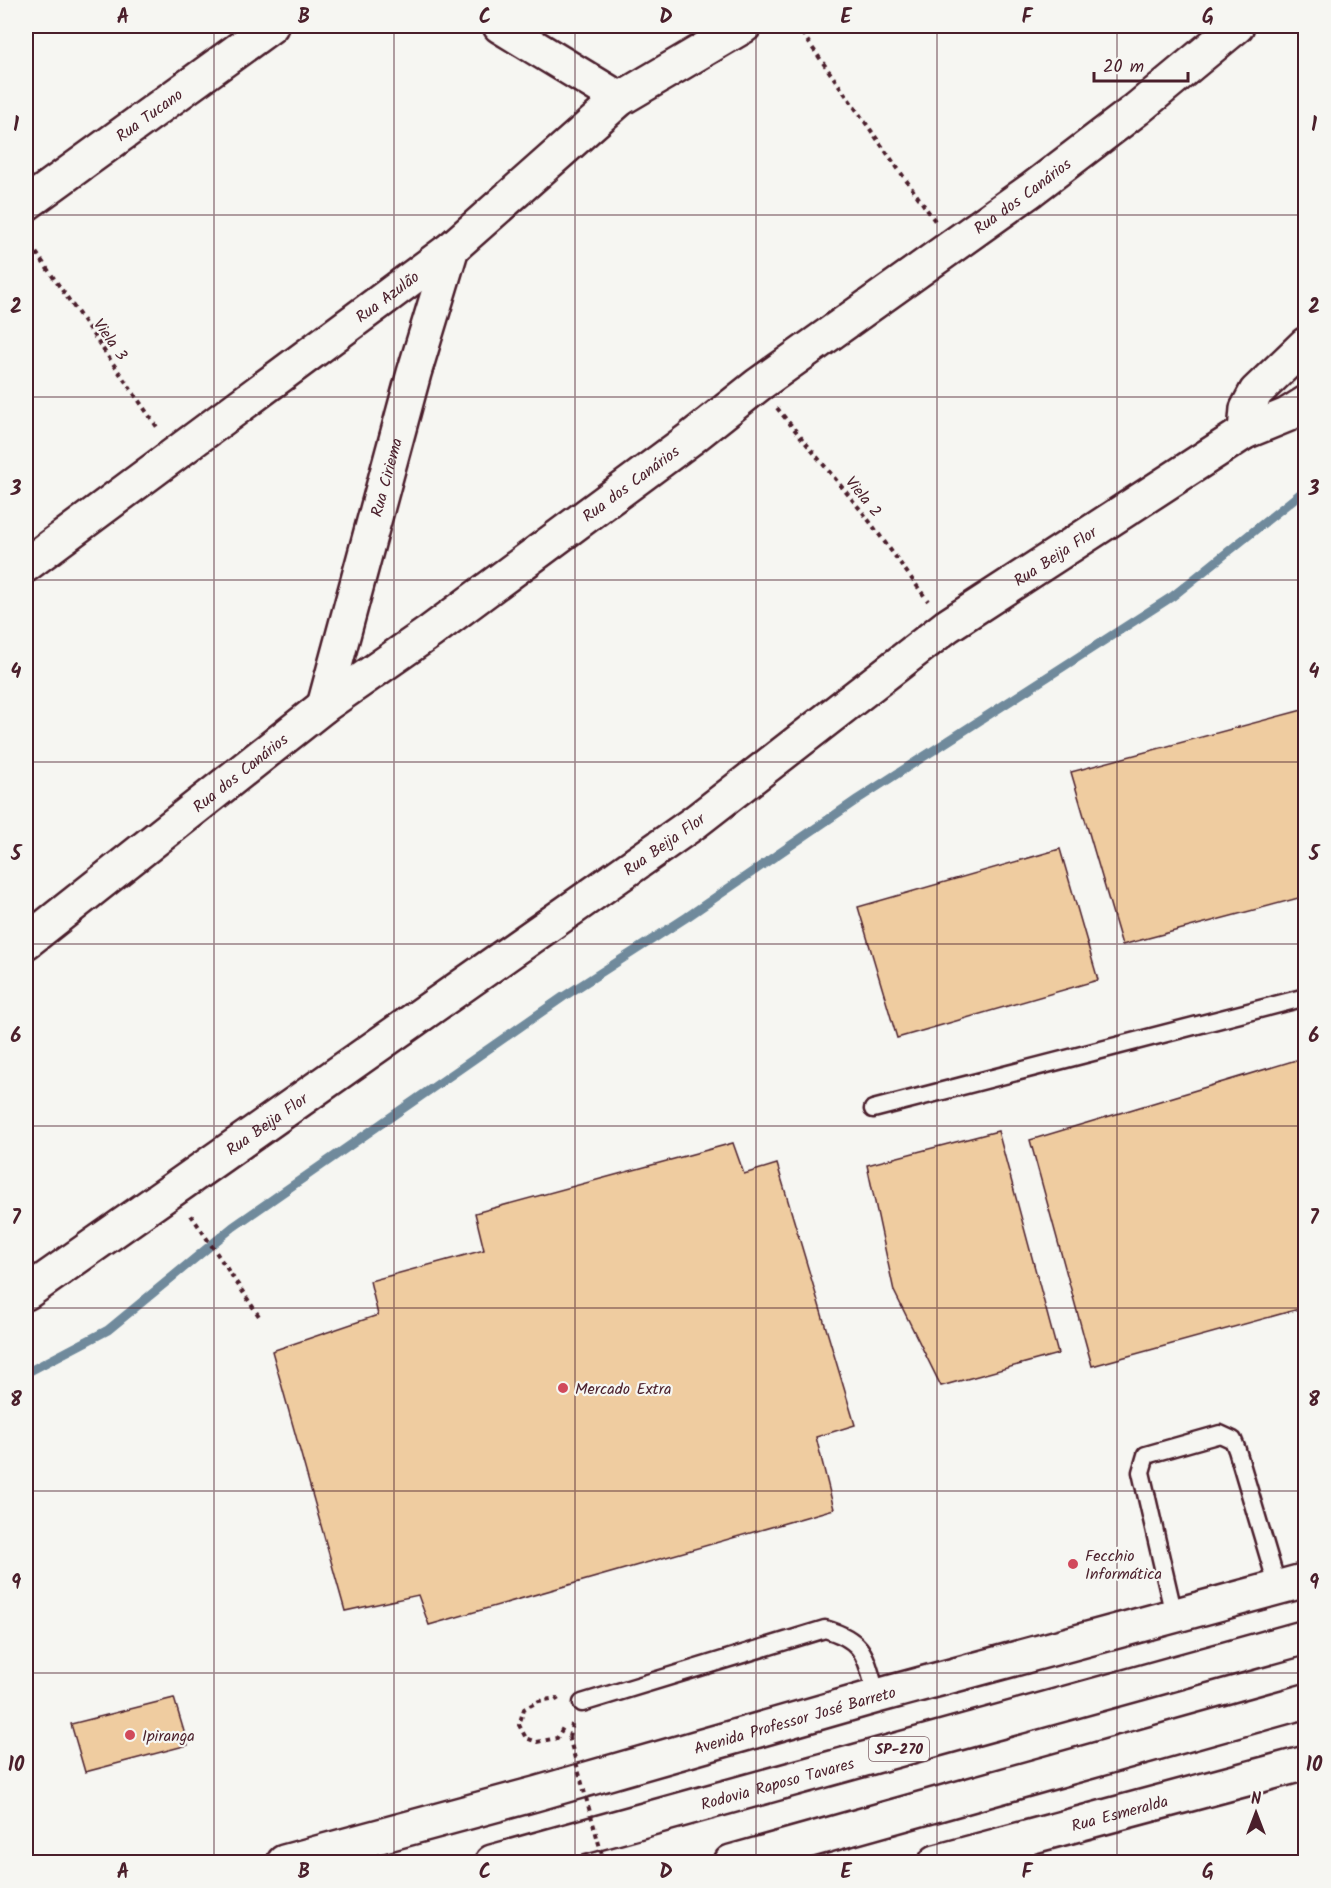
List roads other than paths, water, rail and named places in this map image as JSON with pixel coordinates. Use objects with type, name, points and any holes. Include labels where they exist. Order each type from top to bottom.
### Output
[{"type":"main road","name":"Rua Tucano","points":[[26,204],[271,26]]},
{"type":"main road","points":[[501,26],[620,99]]},
{"type":"main road","name":"Rua Azulão","points":[[26,566],[452,248],[620,99],[744,26]]},
{"type":"main road","name":"Rua dos Canários","points":[[26,942],[324,706],[440,625],[690,440],[758,385],[1075,157],[1237,26]]},
{"type":"main road","name":"Rua Ciriema","points":[[324,706],[414,373],[452,248]]},
{"type":"main road","points":[[1245,432],[1247,409],[1256,392],[1305,344]]},
{"type":"main road","name":"Rua Beija Flor","points":[[26,1293],[695,822],[947,626],[1245,432],[1287,416],[1305,403]]},
{"type":"main road","name":"Avenida Professor José Barreto","points":[[284,1863],[877,1696],[1292,1584]]},
{"type":"main road","name":"Rodovia Raposo Tavares","points":[[492,1863],[1305,1637]]},
{"type":"main road","points":[[731,1863],[1305,1701]]},
{"type":"main road","name":"Rua Esmeralda","points":[[936,1863],[1305,1763]]},
{"type":"lane","points":[[873,1109],[1305,998]]},
{"type":"lane","points":[[1174,1615],[1141,1472],[1142,1464],[1146,1455],[1221,1434],[1233,1440],[1292,1584]]},
{"type":"lane","points":[[576,1709],[825,1629],[843,1634],[862,1649],[877,1696]]},
{"type":"waterway","points":[[26,1373],[108,1330],[233,1227],[563,997],[687,917],[858,799],[1173,596],[1306,489]]},
{"type":"place","name":"Mercado Extra","points":[[563,1388]]},
{"type":"place","name":"Fecchio Informática","points":[[1073,1564]]},
{"type":"place","name":"Ipiranga","points":[[130,1735]]}]
